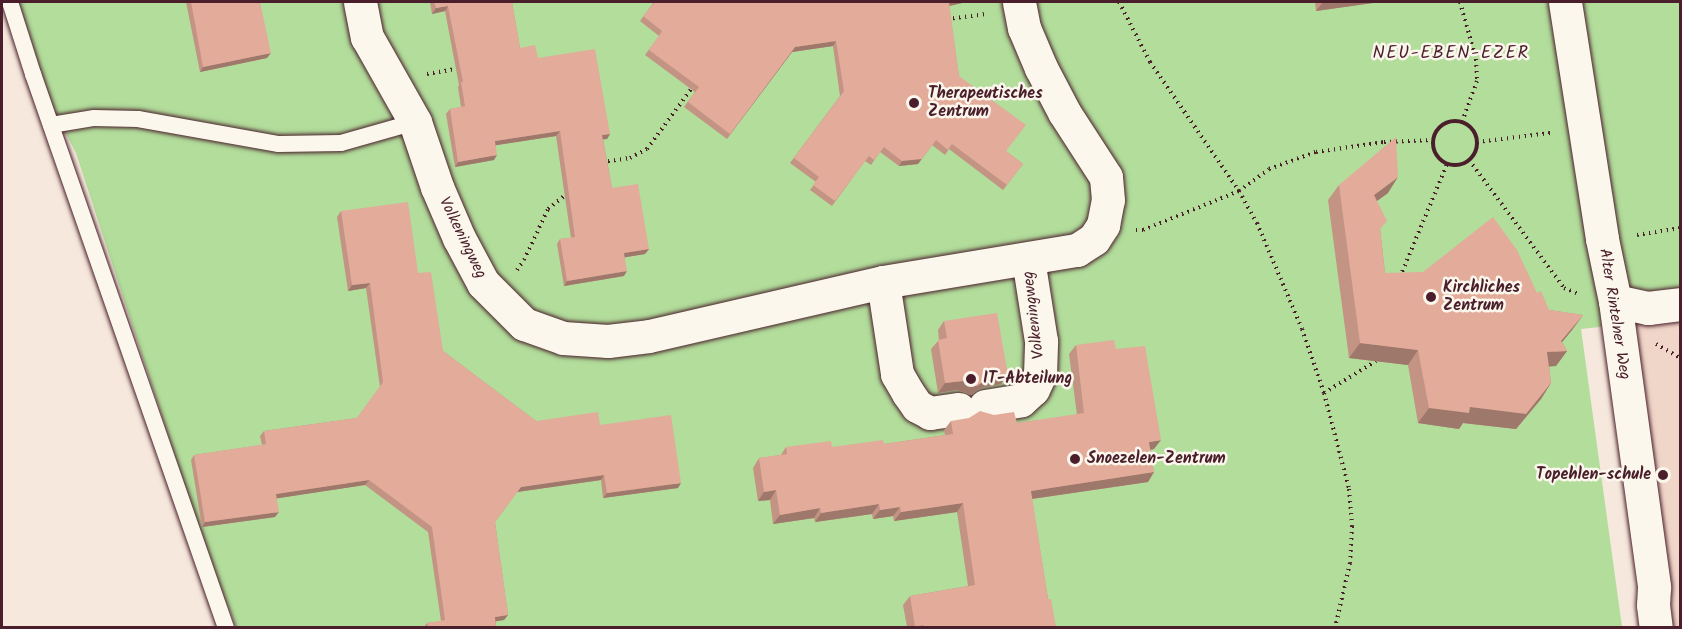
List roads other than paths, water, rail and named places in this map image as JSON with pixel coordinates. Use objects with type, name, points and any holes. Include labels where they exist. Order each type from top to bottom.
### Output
[{"type":"street","name":"Volkeningweg","points":[[360,2],[367,37],[415,122],[437,187],[459,238],[483,283],[524,324],[563,338],[608,341],[649,336],[883,282],[1077,250],[1094,239],[1103,225],[1108,200],[1106,177],[1054,94],[1024,28],[1020,6]]},
{"type":"street","name":"Alter Rintelner Weg","points":[[1565,2],[1602,239],[1615,301],[1654,587],[1656,627]]},
{"type":"street","name":"Volkeningweg","points":[[883,282],[897,374],[917,406],[930,413],[1022,400],[1034,389],[1040,374],[1041,341],[1028,259]]},
{"type":"street","points":[[1615,301],[1648,308],[1680,304]]},
{"type":"lane","points":[[10,2],[226,627]]},
{"type":"lane","points":[[51,125],[94,118],[138,119],[279,144],[341,143],[415,122]]},
{"type":"place","name":"Therapeutisches Zentrum","points":[[914,103]]},
{"type":"place","name":"Kirchliches Zentrum","points":[[1431,297]]},
{"type":"place","name":"IT-Abteilung","points":[[971,379]]},
{"type":"place","name":"Snoezelen-Zentrum","points":[[1075,459]]},
{"type":"place","name":"Topehlen-schule","points":[[1663,475]]},
{"type":"district","name":"NEU-EBEN-EZER","points":[[1451,54]]}]
